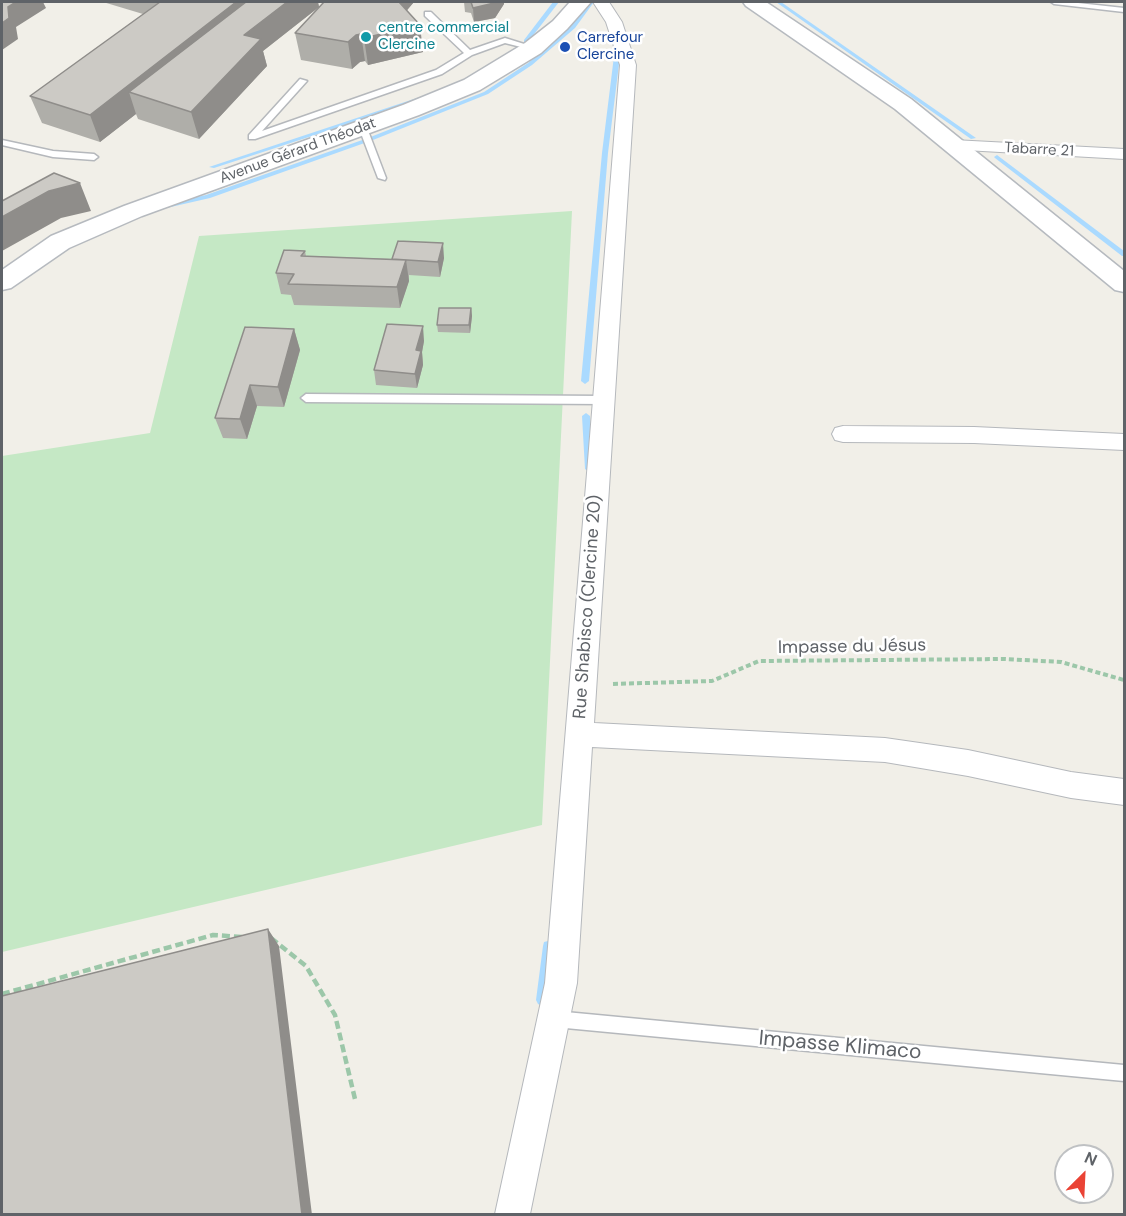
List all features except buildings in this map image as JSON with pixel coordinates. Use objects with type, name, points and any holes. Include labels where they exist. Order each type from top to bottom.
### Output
[{"type":"street","name":"Avenue Gérard Théodat","points":[[2,282],[60,242],[133,210],[363,128],[472,85],[533,48],[583,2]]},
{"type":"street","name":"Rue Shabisco (Clercine 20)","points":[[512,1215],[561,983],[628,65],[614,22],[583,2]]},
{"type":"street","points":[[753,2],[903,104],[1125,284]]},
{"type":"street","name":"Tabarre 21","points":[[953,145],[1125,154]]},
{"type":"street","points":[[843,434],[985,436],[1125,442]]},
{"type":"street","points":[[579,734],[885,750],[1071,785],[1125,792]]},
{"type":"lane","points":[[1054,2],[1125,10]]},
{"type":"lane","points":[[428,14],[469,53]]},
{"type":"lane","points":[[303,81],[252,138],[439,72],[469,53],[505,40],[533,48]]},
{"type":"lane","points":[[363,128],[382,178]]},
{"type":"lane","points":[[2,143],[53,154],[94,157]]},
{"type":"lane","points":[[306,398],[604,400]]},
{"type":"lane","name":"Impasse Klimaco","points":[[555,1019],[1125,1073]]},
{"type":"path","name":"Impasse du Jésus","points":[[582,684],[712,681],[759,661],[1004,659],[1061,662],[1125,681]]},
{"type":"path","points":[[2,994],[213,935],[249,937]]},
{"type":"path","points":[[261,938],[273,938],[306,966],[323,995],[334,1015],[355,1099]]},
{"type":"green space","points":[[572,211],[542,825],[2,952],[2,456],[150,433],[199,236]]},
{"type":"waterway","points":[[526,41],[556,2]]},
{"type":"waterway","points":[[371,139],[486,93],[530,64],[573,27],[591,2]]},
{"type":"waterway","points":[[778,2],[973,138]]},
{"type":"waterway","points":[[585,381],[605,153],[618,48]]},
{"type":"waterway","points":[[212,167],[420,99]]},
{"type":"waterway","points":[[162,207],[208,197],[367,140]]},
{"type":"waterway","points":[[997,157],[1124,254]]},
{"type":"waterway","points":[[586,416],[589,469]]},
{"type":"waterway","points":[[542,1000],[548,946]]},
{"type":"place","name":"centre commercial Clercine","points":[[366,37]]},
{"type":"place","name":"Carrefour Clercine","points":[[565,47]]}]
